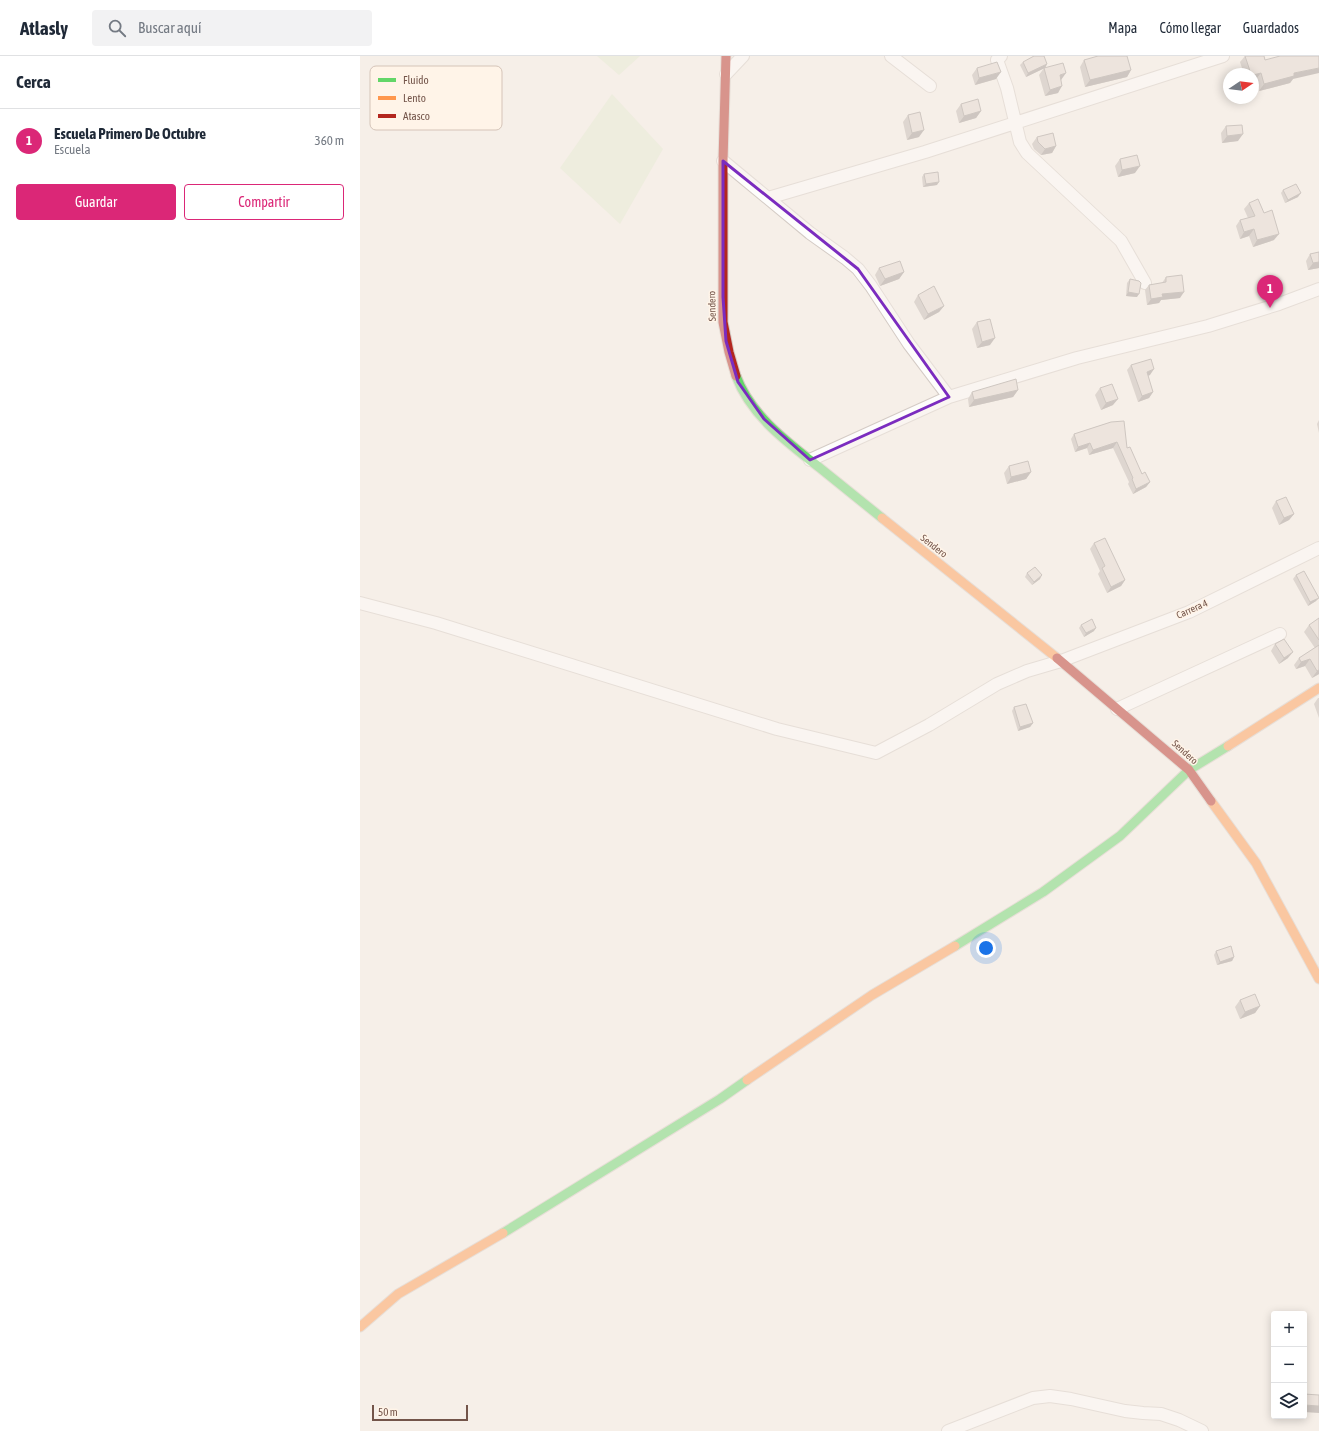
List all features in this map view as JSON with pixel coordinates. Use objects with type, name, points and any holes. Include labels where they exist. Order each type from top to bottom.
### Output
[{"type":"main road","name":"Sendero","points":[[726,56],[723,322],[726,341],[738,382],[764,419],[782,438],[1061,661],[1190,770],[1256,863],[1319,979]]},
{"type":"main road","points":[[360,1327],[398,1294],[514,1227],[720,1099],[872,995],[1043,892],[1120,836],[1190,770],[1319,688]]},
{"type":"street","points":[[726,74],[743,56]]},
{"type":"street","points":[[891,56],[930,86]]},
{"type":"street","points":[[1001,56],[997,60],[1007,88],[1020,142],[1027,153],[1121,241],[1145,283]]},
{"type":"street","points":[[768,198],[925,152],[1223,56]]},
{"type":"street","points":[[724,161],[810,233],[858,269],[909,344],[949,397]]},
{"type":"street","points":[[810,460],[949,397],[1077,358],[1208,326],[1279,304],[1319,289]]},
{"type":"street","name":"Carrera 4","points":[[360,603],[436,622],[777,729],[876,752],[929,725],[996,684],[1027,671],[1061,661],[1189,612],[1319,548]]},
{"type":"street","points":[[1117,709],[1280,634]]},
{"type":"street","points":[[948,1431],[1033,1398],[1050,1396],[1143,1414],[1161,1414],[1179,1420],[1202,1431]]},
{"type":"highlighted area","points":[[723,161],[858,269],[949,397],[810,460],[764,419],[738,382],[726,341],[723,297]]},
{"type":"green space","points":[[597,56],[640,56],[619,75]]},
{"type":"green space","points":[[612,94],[663,149],[620,224],[560,168]]},
{"type":"building","points":[[1034,56],[1044,56],[1047,64],[1028,73],[1023,62]]},
{"type":"building","points":[[1098,56],[1127,56],[1131,70],[1090,80],[1084,60]]},
{"type":"building","points":[[1245,56],[1264,56],[1265,60],[1280,56],[1319,56],[1319,68],[1294,73],[1294,76],[1264,84],[1261,73],[1259,74],[1259,68],[1249,68]]},
{"type":"building","points":[[997,62],[1001,72],[979,78],[977,68]]},
{"type":"building","points":[[1063,63],[1066,73],[1060,75],[1062,86],[1050,90],[1044,68]]},
{"type":"building","points":[[978,99],[981,111],[964,116],[961,104]]},
{"type":"building","points":[[920,112],[924,130],[912,133],[908,115]]},
{"type":"building","points":[[1242,125],[1243,134],[1227,136],[1226,126]]},
{"type":"building","points":[[1053,133],[1056,146],[1045,149],[1038,142],[1037,137]]},
{"type":"building","points":[[1137,155],[1140,166],[1122,170],[1120,159]]},
{"type":"building","points":[[938,172],[939,182],[926,184],[924,174]]},
{"type":"building","points":[[1296,184],[1301,193],[1288,200],[1283,190]]},
{"type":"building","points":[[1258,199],[1264,213],[1272,210],[1279,234],[1257,240],[1254,229],[1244,232],[1240,220],[1255,216],[1249,203]]},
{"type":"building","points":[[1319,252],[1319,262],[1313,263],[1310,254]]},
{"type":"building","points":[[900,261],[904,272],[885,279],[879,268]]},
{"type":"building","points":[[1182,275],[1184,292],[1162,294],[1163,297],[1151,299],[1149,285],[1166,282],[1166,277]]},
{"type":"building","points":[[1130,279],[1141,283],[1139,294],[1128,292]]},
{"type":"building","points":[[934,286],[944,306],[928,314],[918,295]]},
{"type":"building","points":[[990,319],[995,338],[982,342],[977,322]]},
{"type":"building","points":[[1151,359],[1154,369],[1147,372],[1153,392],[1142,396],[1131,365]]},
{"type":"building","points":[[1016,379],[1018,390],[974,400],[972,392]]},
{"type":"building","points":[[1112,384],[1118,399],[1106,403],[1100,388]]},
{"type":"building","points":[[1124,421],[1127,448],[1130,447],[1142,474],[1145,472],[1150,482],[1136,489],[1132,479],[1133,478],[1117,442],[1093,450],[1090,443],[1078,447],[1074,434],[1111,422]]},
{"type":"building","points":[[1028,461],[1031,472],[1011,477],[1009,466]]},
{"type":"building","points":[[1286,497],[1294,514],[1284,518],[1276,501]]},
{"type":"building","points":[[1105,538],[1125,580],[1111,587],[1102,568],[1105,566],[1094,543]]},
{"type":"building","points":[[1035,567],[1042,575],[1034,582],[1027,573]]},
{"type":"building","points":[[1304,571],[1319,598],[1310,602],[1296,575]]},
{"type":"building","points":[[1319,618],[1319,640],[1309,625]]},
{"type":"building","points":[[1092,619],[1096,628],[1086,633],[1081,625]]},
{"type":"building","points":[[1284,639],[1293,652],[1284,658],[1275,644]]},
{"type":"building","points":[[1319,645],[1319,670],[1317,671],[1310,659],[1301,662],[1299,658]]},
{"type":"building","points":[[1026,704],[1033,723],[1020,727],[1014,707]]},
{"type":"building","points":[[1231,946],[1234,957],[1220,962],[1216,951]]},
{"type":"building","points":[[1255,994],[1260,1006],[1245,1012],[1240,1000]]},
{"type":"building","points":[[1307,1394],[1319,1395],[1319,1406],[1307,1405]]},
{"type":"traffic: fast","points":[[736,376],[751,404],[771,427],[882,518]]},
{"type":"traffic: fast","points":[[955,946],[1043,892],[1120,836],[1189,770],[1228,746]]},
{"type":"traffic: fast","points":[[503,1233],[720,1099],[747,1080]]},
{"type":"traffic: slow","points":[[882,518],[1057,658]]},
{"type":"traffic: slow","points":[[1228,746],[1319,688]]},
{"type":"traffic: slow","points":[[1211,801],[1256,863],[1319,979]]},
{"type":"traffic: slow","points":[[747,1080],[872,995],[955,946]]},
{"type":"traffic: slow","points":[[360,1327],[398,1294],[503,1233]]},
{"type":"traffic: jam","points":[[726,56],[723,161],[723,322],[736,376]]},
{"type":"traffic: jam","points":[[1057,658],[1189,770],[1211,801]]},
{"type":"place","name":"Escuela Primero De Octubre","points":[[1270,308]]}]
